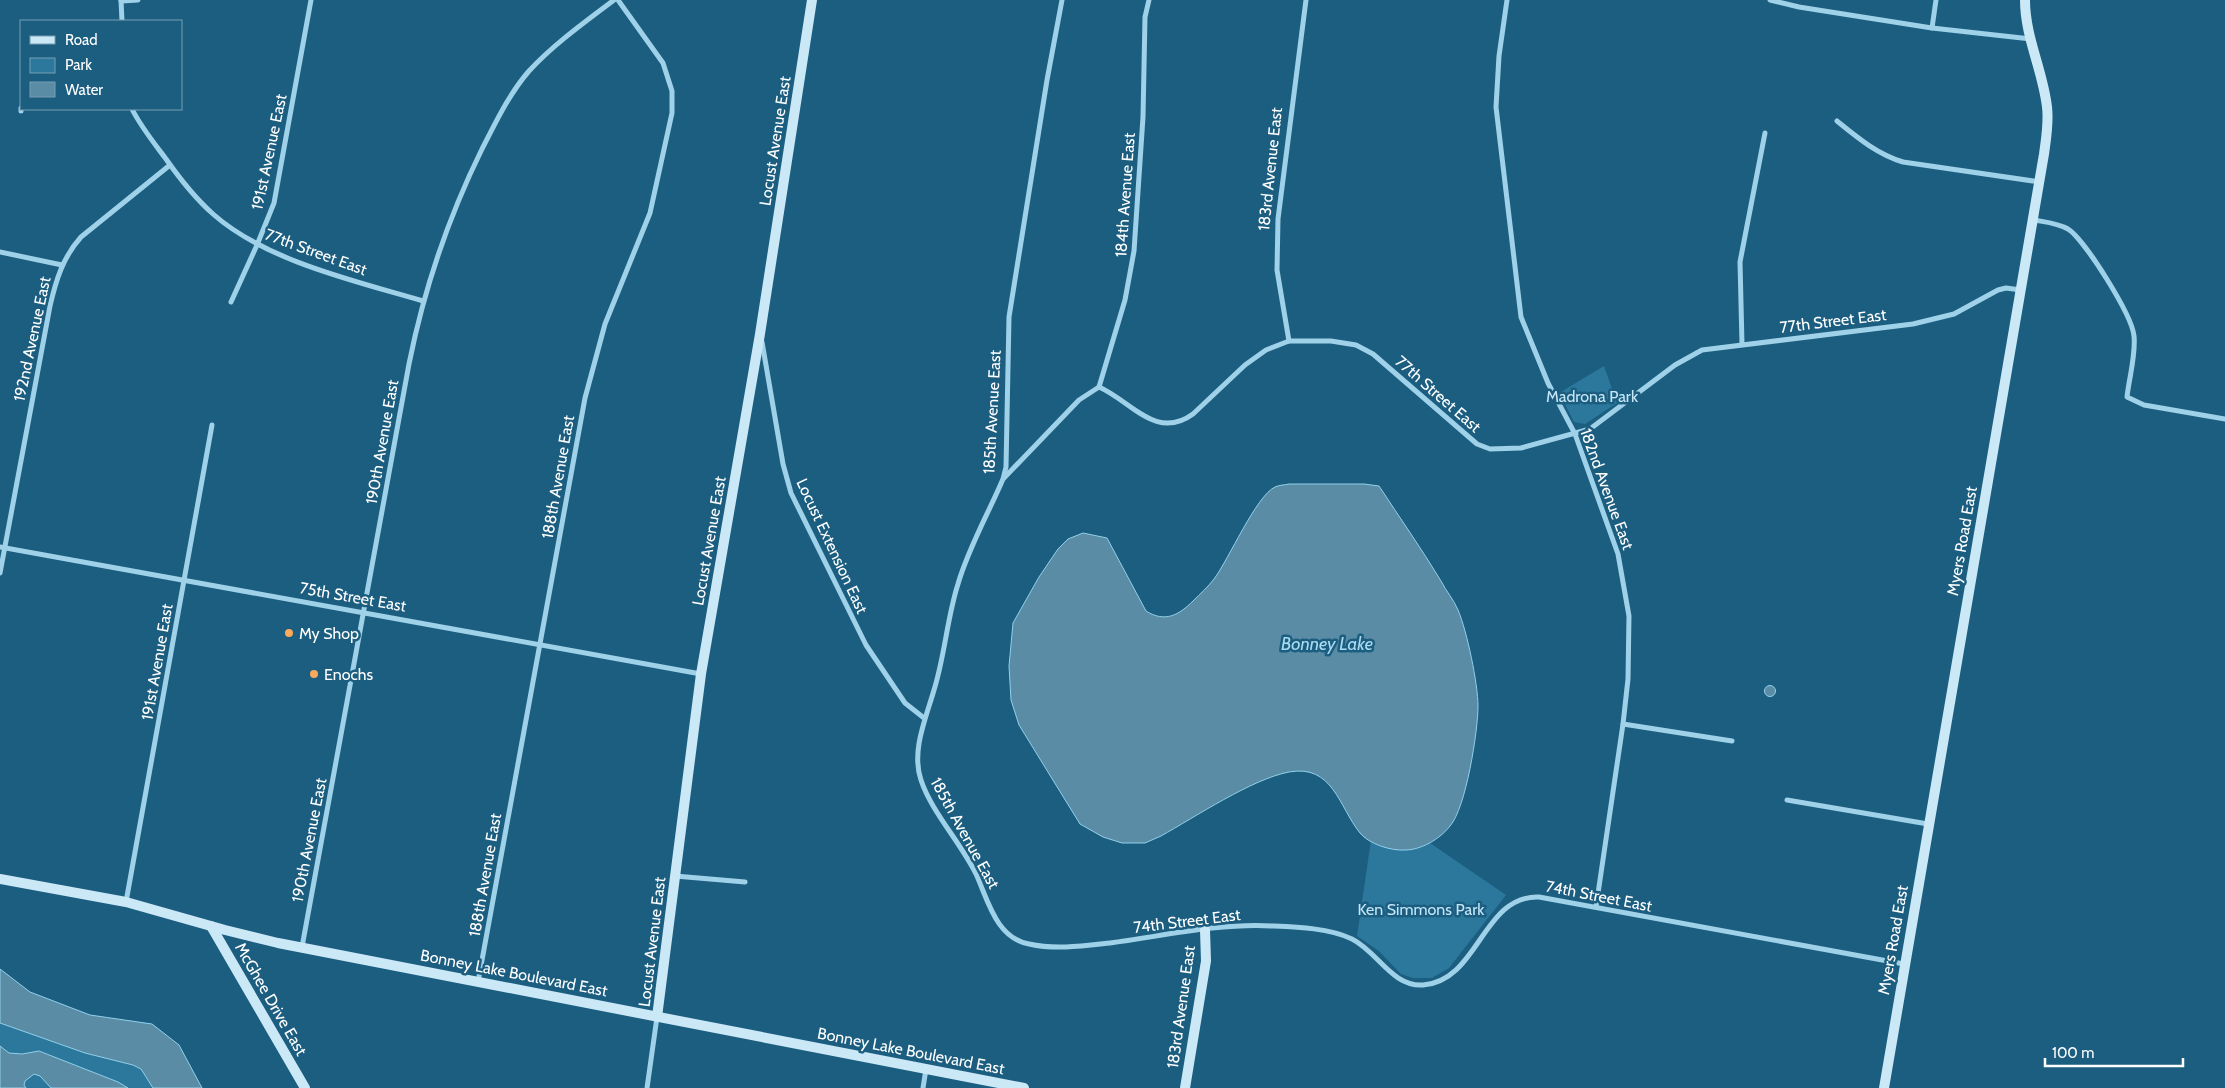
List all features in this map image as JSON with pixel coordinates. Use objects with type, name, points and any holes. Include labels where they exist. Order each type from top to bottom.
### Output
[{"type":"street","points":[[122,20],[121,1],[138,0]]},
{"type":"street","name":"191st Avenue East","points":[[231,302],[267,222],[277,187],[311,0]]},
{"type":"street","name":"190th Avenue East","points":[[302,947],[409,364],[423,301],[451,216],[495,122],[528,72],[545,55],[614,0]]},
{"type":"street","name":"188th Avenue East","points":[[478,982],[591,373],[608,316],[650,213],[672,113],[672,91],[663,63],[618,0]]},
{"type":"street","name":"Locust Avenue East","points":[[647,1088],[658,1017],[701,674],[760,334],[812,0]]},
{"type":"street","name":"185th Avenue East","points":[[995,916],[972,866],[921,780],[918,768],[924,718],[935,689],[958,583],[1003,479],[1006,450],[1009,317],[1045,90],[1062,0]]},
{"type":"street","name":"184th Avenue East","points":[[1099,387],[1125,300],[1134,251],[1143,117],[1145,17],[1149,0]]},
{"type":"street","name":"183rd Avenue East","points":[[1289,341],[1277,270],[1278,237],[1306,0]]},
{"type":"street","name":"182nd Avenue East","points":[[1507,0],[1499,56],[1496,108],[1521,316],[1548,383],[1575,434],[1618,554],[1630,616],[1630,646],[1623,724],[1596,907]]},
{"type":"street","points":[[1770,0],[1799,7],[1932,28],[2031,40]]},
{"type":"street","points":[[1932,28],[1936,0]]},
{"type":"street","name":"Myers Road East","points":[[1884,1088],[1928,824],[2034,220],[2047,129],[2047,108],[2026,24],[2024,0]]},
{"type":"street","points":[[133,110],[143,128],[170,165]]},
{"type":"street","points":[[1837,121],[1864,143],[1886,157],[1903,162],[2040,182]]},
{"type":"street","points":[[1742,344],[1740,262],[1764,133]]},
{"type":"street","name":"77th Street East","points":[[170,165],[184,184],[213,214],[257,245],[286,257],[423,301]]},
{"type":"street","name":"192nd Avenue East","points":[[0,573],[2,548],[50,306],[62,265],[69,250],[81,237],[170,165]]},
{"type":"street","points":[[2034,220],[2063,227],[2076,236],[2088,249],[2127,317],[2133,329],[2134,343],[2127,397],[2138,404],[2225,419]]},
{"type":"street","points":[[0,252],[62,265]]},
{"type":"street","name":"77th Street East","points":[[1099,387],[1112,393],[1149,419],[1167,424],[1179,424],[1266,350],[1289,341],[1347,343],[1364,348],[1419,393],[1466,436],[1485,448],[1498,450],[1521,448],[1590,429],[1604,421],[1674,365],[1693,353],[1712,348],[1935,319],[1954,314],[1998,290],[2006,288],[2021,290]]},
{"type":"street","name":"Locust Extension East","points":[[760,334],[783,464],[791,493],[866,645],[905,702],[924,718]]},
{"type":"street","points":[[1003,479],[1079,400],[1099,387]]},
{"type":"street","name":"191st Avenue East","points":[[126,902],[212,425]]},
{"type":"street","name":"75th Street East","points":[[2,548],[701,674]]},
{"type":"street","points":[[1623,724],[1732,741]]},
{"type":"street","points":[[1787,800],[1928,824]]},
{"type":"street","points":[[675,876],[745,882]]},
{"type":"street","name":"Bonney Lake Boulevard East","points":[[0,879],[126,902],[210,926],[302,947],[1024,1088]]},
{"type":"street","name":"74th Street East","points":[[995,916],[1005,933],[1012,938],[1026,944],[1065,948],[1236,926],[1290,927],[1340,935],[1351,939],[1368,950],[1383,966],[1402,981],[1410,984],[1424,985],[1436,982],[1452,974],[1502,912],[1518,899],[1539,896],[1904,964]]},
{"type":"street","name":"McGhee Drive East","points":[[210,926],[305,1088]]},
{"type":"street","name":"183rd Avenue East","points":[[1185,1088],[1206,961],[1205,930]]},
{"type":"street","points":[[923,1088],[926,1069]]},
{"type":"green space","name":"Madrona Park","points":[[1604,366],[1617,403],[1585,424],[1574,422],[1559,393]]},
{"type":"green space","name":"Ken Simmons Park","points":[[1371,840],[1393,849],[1407,849],[1430,843],[1506,895],[1449,968],[1432,978],[1413,978],[1401,974],[1379,951],[1357,936]]},
{"type":"green space","points":[[0,1023],[85,1053],[133,1065],[141,1069],[153,1088],[128,1088],[118,1082],[39,1051],[22,1054],[9,1053],[0,1046]]},
{"type":"green space","points":[[34,1074],[40,1076],[51,1088],[26,1088],[24,1085],[25,1081]]},
{"type":"water","name":"Bonney Lake","points":[[1289,484],[1364,484],[1379,486],[1456,606],[1465,631],[1471,658],[1478,706],[1470,769],[1456,817],[1441,835],[1424,846],[1411,850],[1387,848],[1364,837],[1325,781],[1316,774],[1304,771],[1289,772],[1258,782],[1145,843],[1122,843],[1103,837],[1080,824],[1019,725],[1011,700],[1009,666],[1013,623],[1039,577],[1058,549],[1068,539],[1083,533],[1107,538],[1146,611],[1153,615],[1171,616],[1188,606],[1207,588],[1220,570],[1251,515],[1268,493],[1277,486]]},
{"type":"water","points":[[1768,686],[1772,686],[1775,691],[1774,695],[1768,696],[1765,693],[1765,689]]},
{"type":"water","points":[[0,969],[30,992],[90,1015],[152,1024],[179,1045],[202,1088],[153,1088],[141,1069],[133,1065],[85,1053],[0,1023]]},
{"type":"water","points":[[0,1046],[9,1053],[22,1054],[39,1051],[118,1082],[128,1088],[51,1088],[40,1076],[34,1074],[25,1081],[24,1085],[26,1088],[0,1088]]},
{"type":"place","name":"My Shop","points":[[289,633]]},
{"type":"place","name":"Enochs","points":[[314,674]]}]
